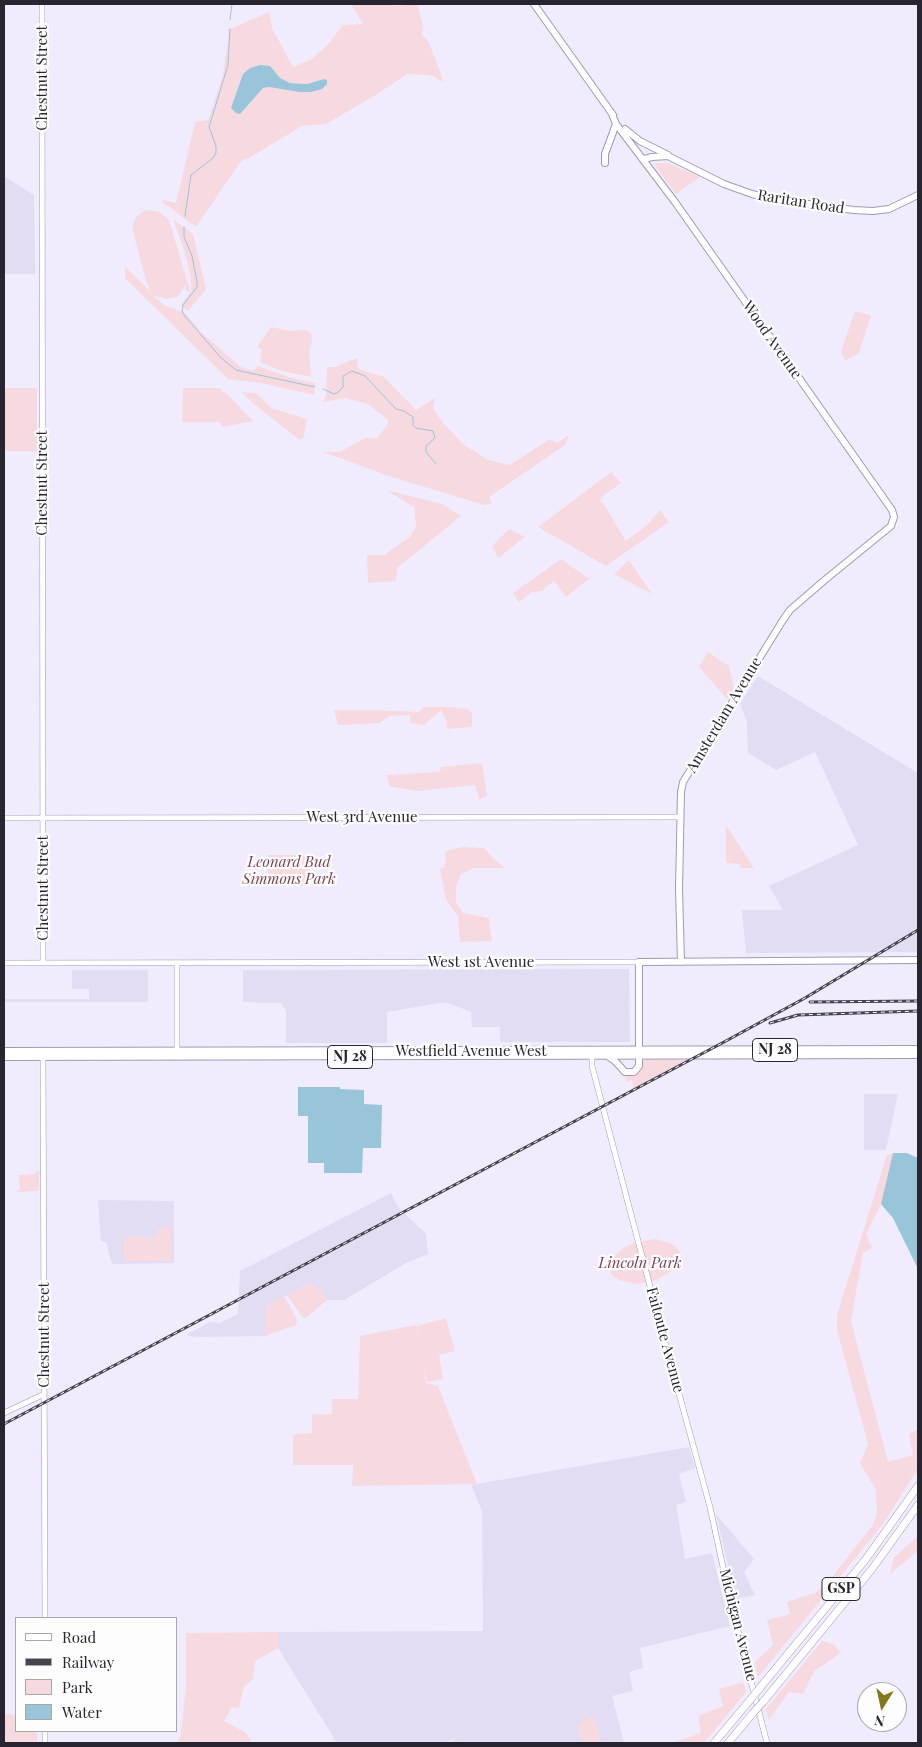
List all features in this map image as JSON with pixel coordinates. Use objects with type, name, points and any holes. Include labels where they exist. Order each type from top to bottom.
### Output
[{"type":"highway","name":"GSP","points":[[714,1743],[870,1553],[918,1486]]},
{"type":"highway","name":"GSP","points":[[728,1743],[872,1569],[918,1506]]},
{"type":"main road","name":"Wood Avenue","points":[[534,4],[612,114],[625,129],[644,159]]},
{"type":"main road","name":"Wood Avenue","points":[[612,114],[616,124],[644,159],[892,510],[893,523]]},
{"type":"main road","points":[[605,163],[605,154],[616,124]]},
{"type":"main road","name":"Raritan Road","points":[[625,129],[643,143],[733,188],[777,200],[872,212],[889,209],[918,195]]},
{"type":"main road","points":[[644,159],[662,156],[673,158]]},
{"type":"main road","name":"Raritan Road","points":[[644,159],[651,161],[667,160],[685,165]]},
{"type":"main road","name":"Amsterdam Avenue","points":[[681,962],[679,889],[680,792],[683,782],[790,610],[893,523]]},
{"type":"main road","name":"West 1st Avenue","points":[[638,962],[918,960]]},
{"type":"main road","points":[[606,1056],[614,1059],[623,1071],[630,1073],[638,1068],[638,962]]},
{"type":"main road","name":"NJ 28","points":[[898,1052],[918,1049]]},
{"type":"main road","name":"Westfield Avenue West","points":[[345,1054],[596,1050],[638,1053],[898,1052]]},
{"type":"main road","name":"NJ 28","points":[[4,1052],[43,1054]]},
{"type":"main road","name":"NJ 28","points":[[898,1052],[918,1055]]},
{"type":"main road","name":"Westfield Avenue West","points":[[43,1054],[606,1056],[638,1053]]},
{"type":"main road","name":"NJ 28","points":[[4,1057],[43,1054]]},
{"type":"street","name":"Chestnut Street","points":[[42,4],[43,963]]},
{"type":"street","name":"West 3rd Avenue","points":[[4,818],[680,817]]},
{"type":"street","points":[[177,962],[177,1054]]},
{"type":"street","name":"West 1st Avenue","points":[[4,963],[638,962]]},
{"type":"street","points":[[592,1056],[596,1050]]},
{"type":"street","name":"Chestnut Street","points":[[43,1054],[45,1617]]},
{"type":"street","name":"Faitoute Avenue","points":[[592,1056],[592,1066],[710,1507]]},
{"type":"street","points":[[4,1413],[44,1395]]},
{"type":"street","name":"Michigan Avenue","points":[[710,1507],[731,1604],[767,1743]]},
{"type":"shaded area","points":[[4,176],[34,195],[35,274],[4,274]]},
{"type":"shaded area","points":[[758,676],[918,773],[918,952],[746,953],[742,910],[783,910],[769,886],[858,845],[815,752],[776,770],[748,753],[747,722],[740,704]]},
{"type":"shaded area","points":[[629,969],[630,1042],[500,1042],[500,1027],[472,1027],[471,1012],[446,1002],[387,1012],[387,1043],[286,1043],[286,1011],[281,1003],[243,1002],[243,970]]},
{"type":"shaded area","points":[[72,970],[148,970],[148,1002],[4,1002],[4,999],[89,999],[89,989],[72,989]]},
{"type":"shaded area","points":[[864,1094],[898,1094],[886,1150],[864,1150]]},
{"type":"shaded area","points":[[391,1193],[398,1207],[426,1234],[428,1254],[406,1263],[344,1300],[327,1300],[322,1292],[310,1283],[266,1306],[266,1336],[196,1337],[186,1335],[210,1322],[220,1323],[238,1314],[240,1271]]},
{"type":"shaded area","points":[[98,1200],[174,1201],[174,1263],[112,1264],[106,1242],[101,1241]]},
{"type":"shaded area","points":[[689,1447],[695,1468],[679,1474],[686,1502],[676,1505],[685,1559],[712,1553],[730,1626],[640,1648],[643,1668],[629,1672],[633,1691],[612,1696],[624,1743],[601,1743],[594,1716],[578,1726],[583,1743],[449,1743],[460,1735],[445,1743],[337,1743],[278,1648],[278,1632],[483,1631],[482,1511],[471,1485]]},
{"type":"shaded area","points":[[716,1514],[754,1559],[744,1572],[755,1595],[736,1599]]},
{"type":"green space","points":[[351,4],[397,4],[398,6],[417,4],[423,26],[422,34],[429,43],[444,82],[430,75],[407,74],[376,95],[326,124],[302,126],[241,161],[196,227],[161,201],[176,203],[195,122],[208,120],[223,75],[228,30],[269,12],[272,28],[293,67],[312,59],[328,44],[343,25],[363,24]],"holes":[[[270,66],[280,78],[290,83],[307,84],[324,79],[299,92],[269,87],[263,88],[258,93]]]},
{"type":"green space","points":[[656,163],[668,163],[700,177],[676,194],[655,166]]},
{"type":"green space","points":[[144,211],[160,212],[169,220],[190,291],[187,292],[185,286],[178,296],[168,299],[154,296],[163,305],[185,313],[202,333],[241,367],[253,371],[258,366],[292,378],[315,383],[314,395],[261,383],[228,379],[125,278],[125,267],[151,292],[146,281],[132,227],[136,217]]},
{"type":"green space","points":[[173,219],[193,234],[206,289],[188,311],[181,305],[191,291],[191,277]]},
{"type":"green space","points":[[855,311],[871,316],[859,353],[845,361],[841,351]]},
{"type":"green space","points":[[271,327],[290,331],[306,330],[311,334],[312,343],[309,349],[311,377],[282,371],[260,362],[262,350],[257,347]]},
{"type":"green space","points":[[357,358],[358,369],[384,377],[416,410],[435,398],[433,409],[444,424],[464,445],[488,460],[510,465],[550,439],[557,443],[569,435],[565,445],[489,497],[492,504],[484,505],[392,477],[323,452],[340,452],[365,438],[377,438],[388,424],[388,420],[368,404],[345,398],[323,402],[326,395],[327,367],[335,367]]},
{"type":"green space","points":[[4,388],[37,388],[37,451],[4,451]]},
{"type":"green space","points":[[183,388],[221,388],[253,421],[222,427],[220,422],[182,422]]},
{"type":"green space","points":[[241,392],[256,393],[271,408],[307,419],[304,436],[300,440]]},
{"type":"green space","points":[[611,472],[621,483],[603,496],[600,502],[603,503],[626,541],[648,524],[660,510],[669,522],[606,566],[538,527]]},
{"type":"green space","points":[[386,490],[442,504],[461,516],[397,568],[396,581],[368,583],[367,555],[384,555],[410,537],[416,527],[414,507]]},
{"type":"green space","points":[[509,529],[525,537],[498,558],[492,546]]},
{"type":"green space","points":[[561,559],[589,579],[566,597],[554,581],[542,591],[532,592],[519,602],[513,593]]},
{"type":"green space","points":[[629,560],[652,594],[614,574]]},
{"type":"green space","points":[[708,652],[729,666],[734,691],[727,699],[699,667]]},
{"type":"green space","points":[[424,707],[467,709],[472,713],[472,727],[447,729],[446,720],[441,710],[424,725],[410,723],[410,715],[390,716],[379,723],[338,725],[334,710],[419,712]]},
{"type":"green space","points":[[482,763],[487,796],[479,799],[475,785],[416,791],[389,786],[387,775],[440,772],[441,767]]},
{"type":"green space","points":[[726,826],[754,868],[741,868],[739,864],[726,863]]},
{"type":"green space","points":[[463,847],[485,848],[504,868],[473,868],[461,874],[456,887],[456,903],[463,913],[489,918],[492,941],[460,942],[458,917],[446,899],[440,869],[445,867],[446,851]]},
{"type":"green space","name":"Leonard Bud Simmons Park","points":[[268,855],[309,855],[309,886],[268,886]]},
{"type":"green space","points":[[642,1060],[684,1060],[685,1062],[634,1089],[632,1080],[626,1082],[625,1076],[622,1076],[619,1071],[624,1074],[634,1075]]},
{"type":"green space","points":[[893,1153],[881,1204],[866,1234],[872,1248],[863,1253],[851,1321],[888,1462],[913,1455],[909,1434],[918,1429],[918,1469],[883,1524],[758,1677],[755,1662],[773,1645],[767,1620],[790,1614],[787,1602],[815,1593],[829,1581],[872,1526],[877,1513],[876,1490],[860,1463],[868,1444],[837,1330],[837,1315],[887,1155]]},
{"type":"green space","points":[[36,1171],[39,1171],[38,1191],[18,1192],[17,1190],[20,1190],[19,1175],[35,1174]]},
{"type":"green space","points":[[170,1227],[172,1229],[170,1235],[172,1237],[172,1261],[124,1261],[124,1237],[157,1237],[158,1229]]},
{"type":"green space","name":"Lincoln Park","points":[[656,1239],[670,1243],[680,1252],[680,1259],[670,1272],[656,1280],[637,1284],[619,1280],[611,1275],[610,1265],[623,1248],[634,1243]]},
{"type":"green space","points":[[310,1283],[322,1292],[327,1300],[303,1318],[287,1295]]},
{"type":"green space","points":[[284,1296],[297,1320],[296,1325],[266,1336],[266,1306]]},
{"type":"green space","points":[[446,1318],[455,1351],[439,1355],[443,1379],[427,1382],[423,1361],[426,1383],[438,1386],[477,1484],[352,1486],[353,1465],[293,1465],[293,1434],[312,1433],[312,1414],[332,1414],[332,1399],[358,1399],[360,1336],[416,1325],[419,1339],[417,1326]]},
{"type":"green space","points":[[918,1536],[918,1551],[890,1574],[894,1557]]},
{"type":"green space","points":[[278,1632],[278,1648],[255,1661],[253,1679],[244,1687],[239,1708],[232,1707],[224,1721],[246,1733],[252,1743],[178,1743],[181,1733],[186,1685],[186,1633]]},
{"type":"green space","points":[[822,1641],[833,1644],[841,1653],[814,1671],[803,1694],[789,1692],[769,1720],[766,1709]]},
{"type":"green space","points":[[743,1682],[746,1692],[704,1743],[675,1743],[701,1733],[698,1716],[723,1706],[719,1689]]},
{"type":"green space","points":[[12,1714],[15,1716],[15,1732],[37,1732],[37,1743],[4,1743],[4,1715]]},
{"type":"green space","points":[[594,1716],[601,1743],[583,1743],[578,1726],[583,1720]]},
{"type":"water","points":[[260,65],[270,66],[280,78],[290,83],[307,84],[324,79],[327,80],[327,84],[322,89],[311,92],[263,88],[240,114],[236,113],[231,108],[243,74],[250,68]]},
{"type":"water","points":[[298,1087],[340,1087],[340,1089],[364,1090],[364,1104],[382,1105],[381,1148],[363,1148],[362,1173],[324,1173],[324,1163],[308,1163],[308,1116],[298,1116]]},
{"type":"water","points":[[893,1153],[907,1153],[918,1158],[918,1269],[893,1218],[881,1204]]},
{"type":"waterway","points":[[230,20],[232,4]]},
{"type":"waterway","points":[[185,216],[191,175],[213,158],[216,153],[216,146],[209,127],[228,65],[230,29]]},
{"type":"waterway","points":[[184,227],[184,237],[192,256],[197,282],[197,287],[183,305],[182,311],[184,315],[221,358],[236,370],[315,387]]},
{"type":"waterway","points":[[323,389],[334,394],[337,393],[343,387],[343,376],[352,371],[365,376],[396,409],[404,411],[413,417],[413,425],[416,428],[433,431],[435,438],[426,446],[426,452],[436,464]]},
{"type":"railway","points":[[4,1424],[724,1042],[805,998],[918,930]]},
{"type":"railway","points":[[810,1002],[918,1001]]},
{"type":"railway","points":[[770,1023],[798,1015],[918,1011]]}]
